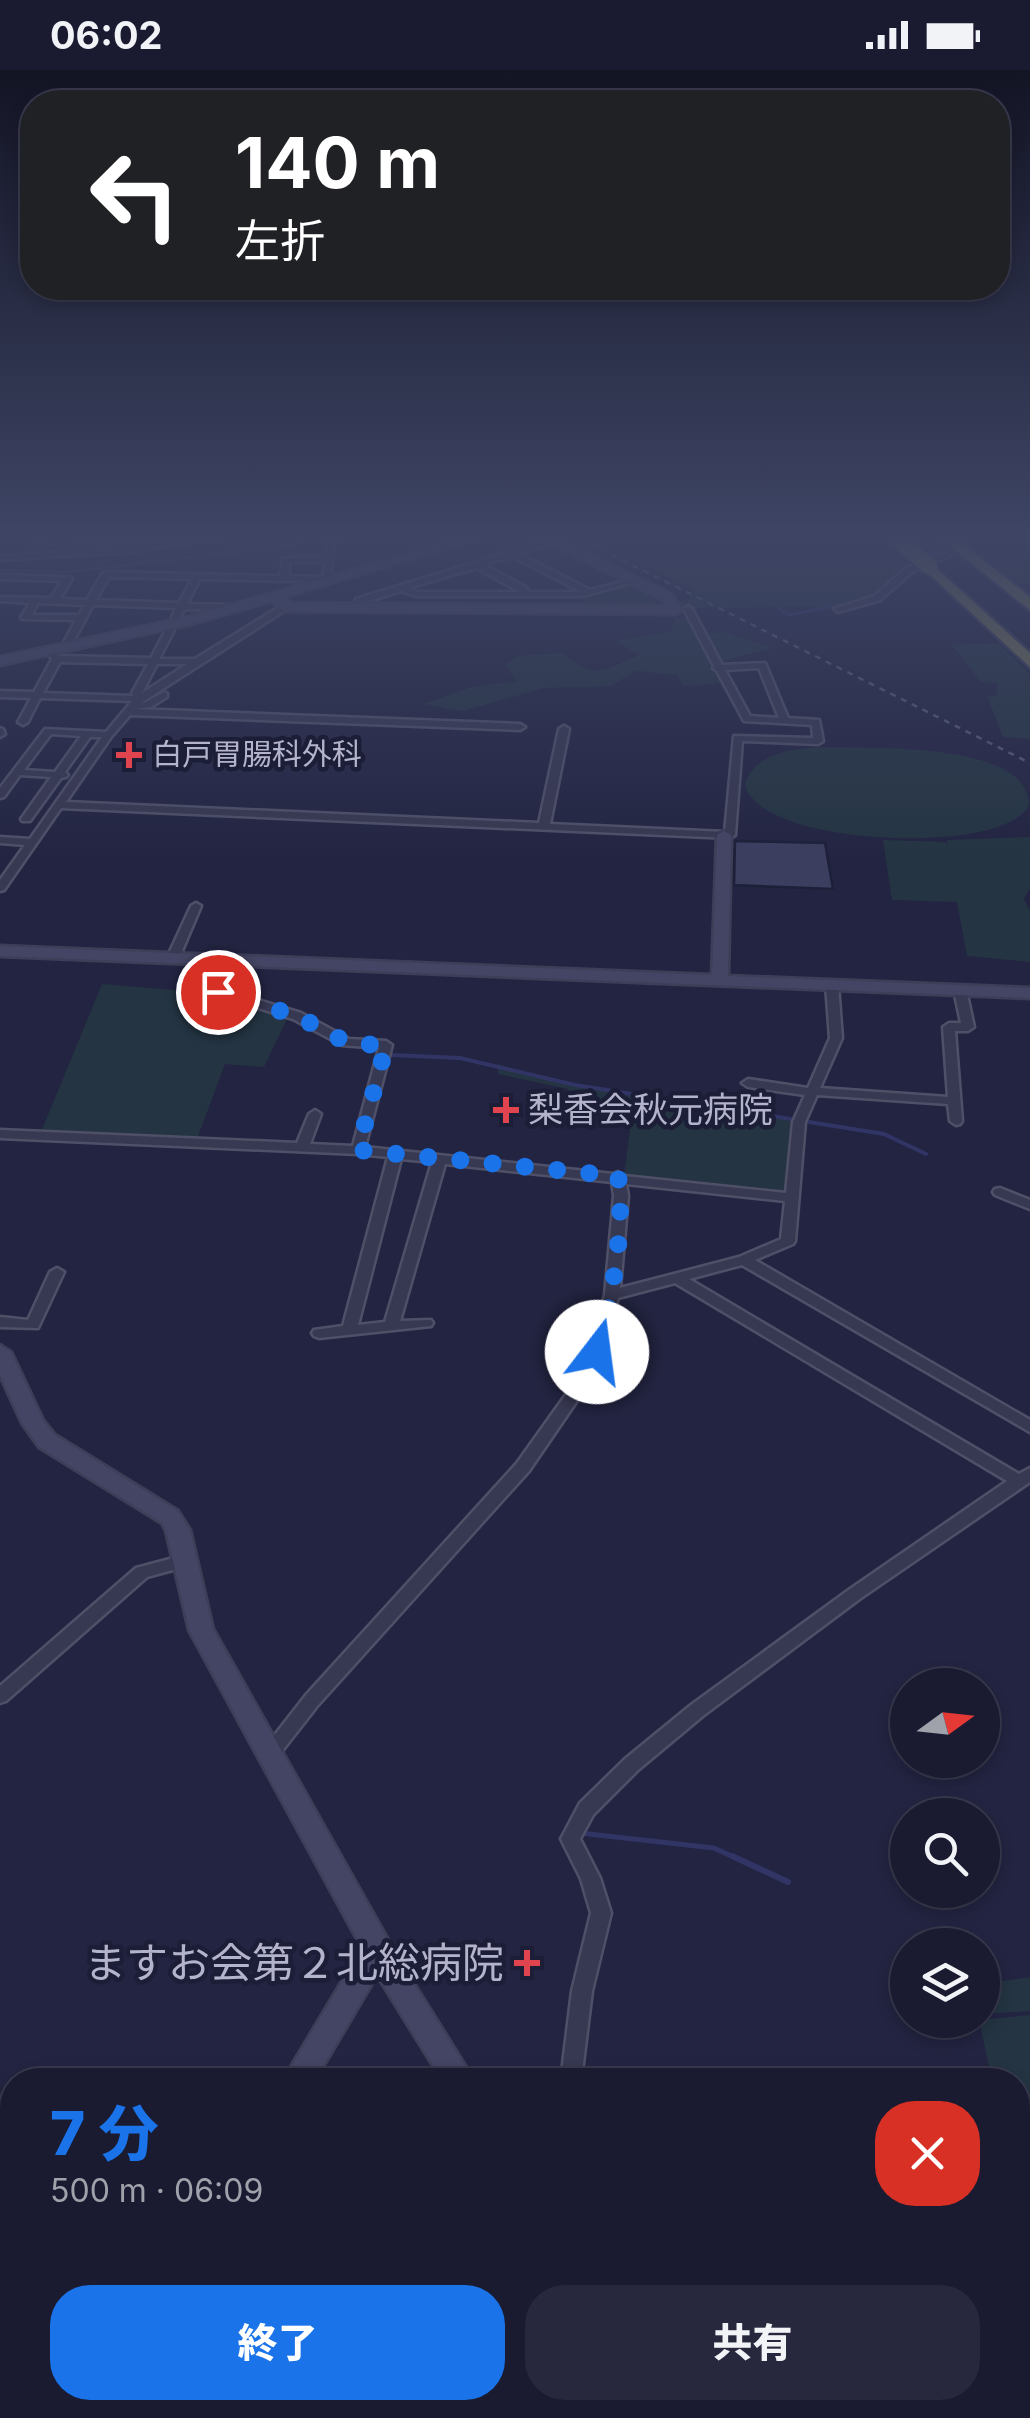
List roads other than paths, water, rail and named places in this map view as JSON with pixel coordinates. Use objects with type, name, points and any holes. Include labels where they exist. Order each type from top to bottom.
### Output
[{"type":"highway","points":[[1010,643],[1030,662]]},
{"type":"street","points":[[68,643],[70,647]]},
{"type":"street","points":[[23,722],[54,655],[90,643]]},
{"type":"street","points":[[133,706],[164,643]]},
{"type":"street","points":[[0,887],[108,734],[133,706],[224,643]]},
{"type":"street","points":[[58,805],[730,835],[737,738],[818,741],[816,722],[747,719],[703,643]]},
{"type":"street","points":[[0,661],[54,655],[197,662]]},
{"type":"street","points":[[717,668],[762,664],[785,721]]},
{"type":"street","points":[[0,694],[133,706],[520,727]]},
{"type":"street","points":[[133,706],[148,705],[164,695]]},
{"type":"street","points":[[544,826],[564,729]]},
{"type":"street","points":[[0,795],[48,731],[108,734]]},
{"type":"street","points":[[26,820],[88,734]]},
{"type":"street","points":[[17,772],[78,776]]},
{"type":"street","points":[[720,980],[724,835]]},
{"type":"street","points":[[0,840],[32,842]]},
{"type":"street","points":[[174,958],[196,906]]},
{"type":"street","points":[[0,950],[1030,993]]},
{"type":"street","points":[[238,961],[218,992],[297,1016],[346,1042],[386,1046],[358,1150]]},
{"type":"street","points":[[612,1294],[744,1260],[788,1241],[799,1122],[836,1038],[832,985]]},
{"type":"street","points":[[956,1122],[949,1027],[968,1027],[960,990]]},
{"type":"street","points":[[748,1082],[954,1101]]},
{"type":"street","points":[[302,1147],[314,1114]]},
{"type":"street","points":[[0,1134],[358,1150],[791,1198]]},
{"type":"street","points":[[349,1330],[395,1155]]},
{"type":"street","points":[[391,1326],[440,1158]]},
{"type":"street","points":[[270,1755],[312,1700],[549,1434],[597,1352],[612,1294],[621,1196],[618,1176]]},
{"type":"street","points":[[1000,1192],[1030,1205]]},
{"type":"street","points":[[744,1260],[1030,1427]]},
{"type":"street","points":[[0,1322],[33,1325],[58,1272]]},
{"type":"street","points":[[572,2068],[582,1991],[601,1928],[590,1878],[570,1839],[577,1818],[664,1739],[804,1628],[1024,1478],[677,1278]]},
{"type":"street","points":[[319,1333],[426,1322]]},
{"type":"street","points":[[2,1360],[32,1423],[47,1441],[170,1516],[178,1530],[201,1630],[378,1948],[452,2068]]},
{"type":"street","points":[[3,1687],[142,1572],[184,1561]]},
{"type":"street","points":[[305,2068],[378,1948]]},
{"type":"waterway","points":[[391,1055],[460,1058],[575,1085],[791,1119]]},
{"type":"waterway","points":[[809,1122],[884,1134],[926,1154]]},
{"type":"waterway","points":[[580,1833],[714,1848],[738,1859]]},
{"type":"waterway","points":[[732,1856],[788,1882]]},
{"type":"railway","points":[[788,643],[1030,763]]},
{"type":"place","name":"白戸胃腸科外科","points":[[129,755]]},
{"type":"place","name":"梨香会秋元病院","points":[[506,1110]]},
{"type":"place","name":"ますお会第２北総病院","points":[[527,1963]]}]
